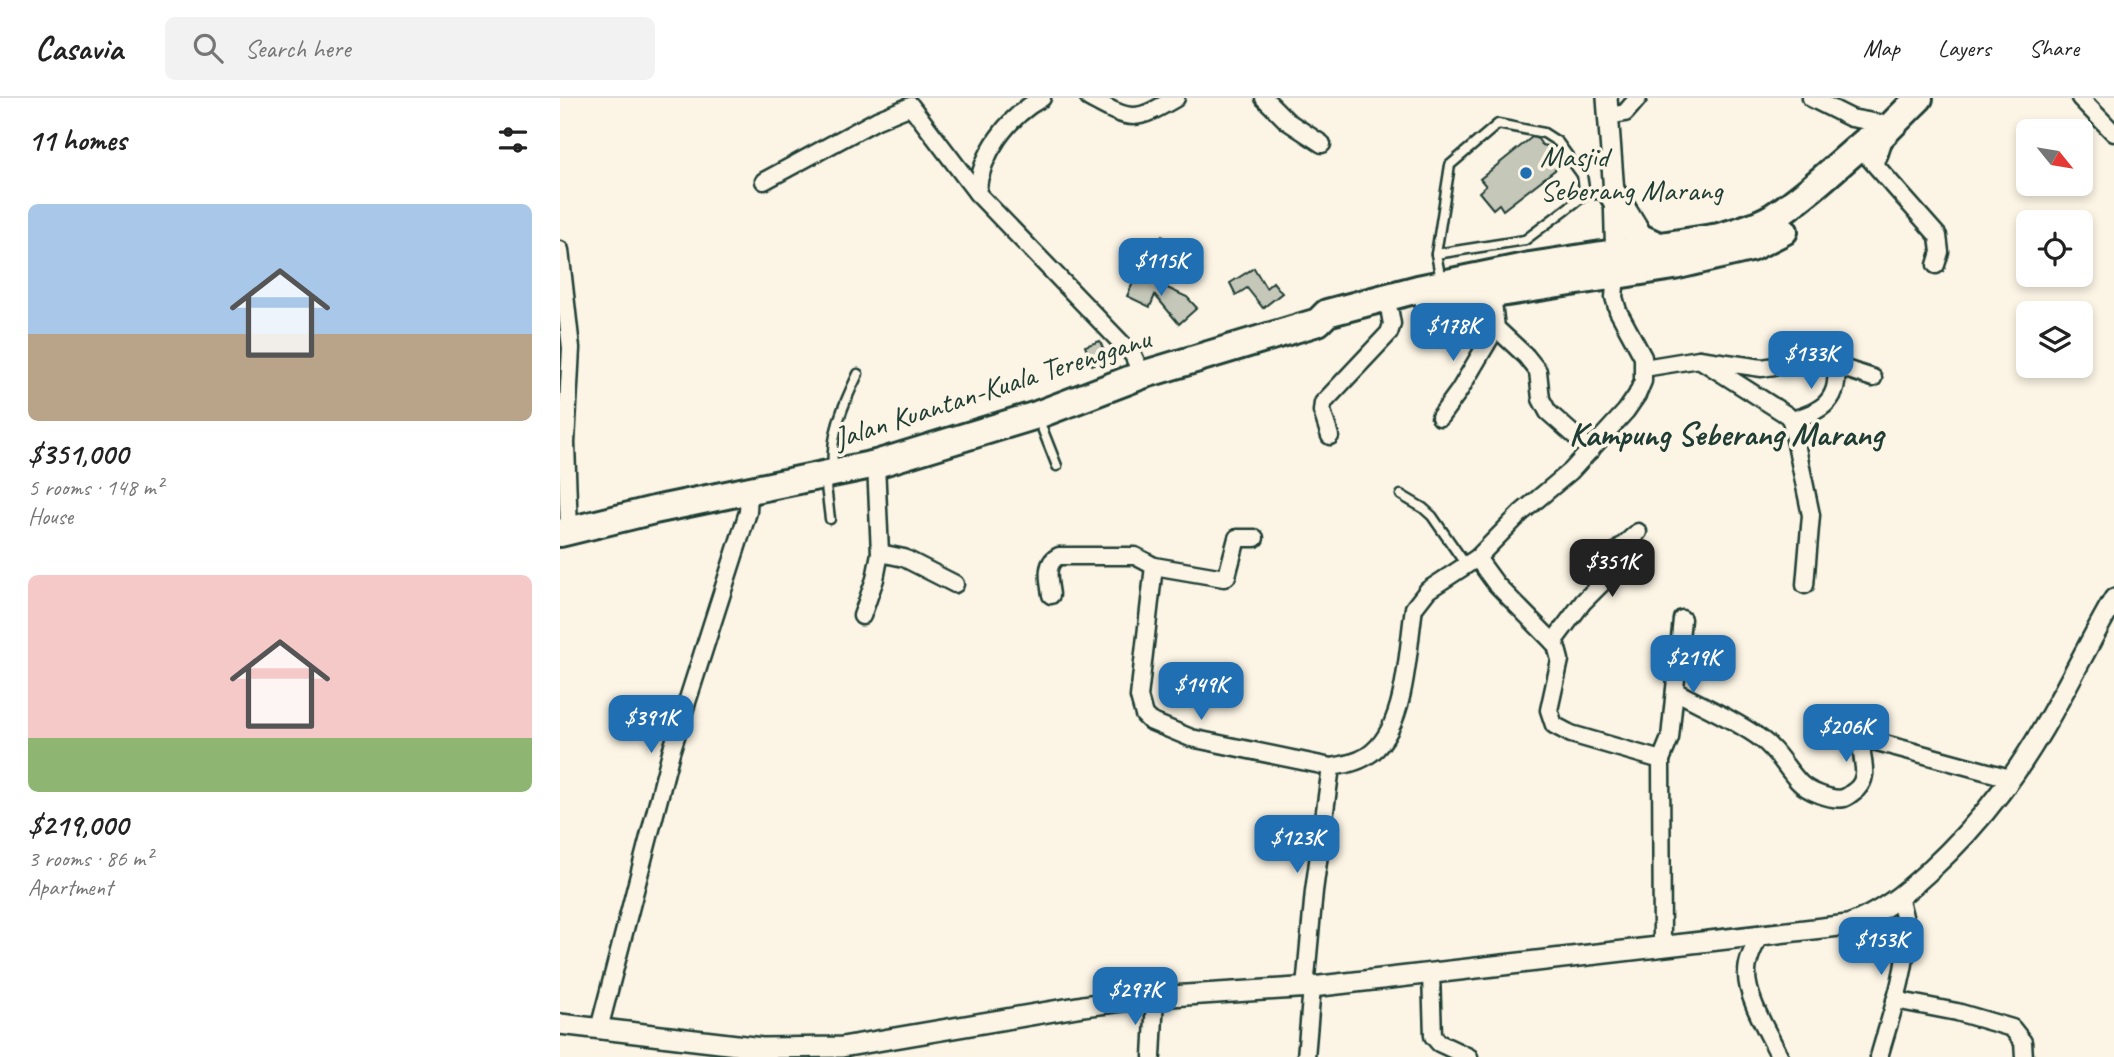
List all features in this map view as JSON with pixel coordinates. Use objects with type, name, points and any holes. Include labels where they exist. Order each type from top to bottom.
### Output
[{"type":"highway","name":"Jalan Kuantan-Kuala Terengganu","points":[[564,532],[654,510],[876,464],[1037,415],[1142,375],[1318,321],[1327,313],[1442,284],[1528,252],[1616,265],[1674,266],[1757,245],[1784,231],[1880,141],[1919,98]]},
{"type":"highway","name":"Jalan Kuantan-Kuala Terengganu","points":[[1318,321],[1328,325],[1493,294],[1616,265],[1661,247],[1747,229],[1769,219],[1793,203],[1866,141],[1880,141]]},
{"type":"highway","points":[[1614,194],[1639,237],[1661,247]]},
{"type":"street","points":[[979,196],[979,174],[998,138],[1011,121],[1042,98]]},
{"type":"street","points":[[1088,98],[1119,114],[1132,117],[1148,114],[1176,98]]},
{"type":"street","points":[[1264,98],[1287,121],[1322,144]]},
{"type":"street","points":[[1153,566],[1139,697],[1144,715],[1157,725],[1191,738],[1331,767],[1353,763],[1368,756],[1386,735],[1399,706],[1416,604],[1427,590],[1471,561],[1521,513],[1571,471],[1637,395],[1644,368],[1643,357],[1618,311],[1614,297],[1614,194],[1608,107],[1625,113],[1638,98]]},
{"type":"street","points":[[1811,98],[1851,118],[1880,141],[1938,236],[1940,252],[1936,265]]},
{"type":"street","points":[[2080,98],[2114,133]]},
{"type":"street","points":[[764,181],[910,102],[979,196],[1133,355],[1142,375]]},
{"type":"street","points":[[560,250],[563,296],[571,348],[565,369],[564,532]]},
{"type":"street","points":[[1440,417],[1459,391],[1496,328],[1493,294]]},
{"type":"street","points":[[1330,436],[1322,411],[1323,403],[1389,333],[1392,324],[1390,313]]},
{"type":"street","points":[[1496,328],[1538,371],[1541,398],[1548,412],[1591,450]]},
{"type":"street","points":[[1644,368],[1699,359],[1762,368],[1809,361],[1835,364],[1873,378]]},
{"type":"street","points":[[1699,359],[1791,419],[1811,515],[1805,585]]},
{"type":"street","points":[[1791,419],[1816,411],[1828,401],[1838,383],[1835,364]]},
{"type":"street","points":[[862,617],[875,579],[880,553],[876,464]]},
{"type":"street","points":[[599,1028],[671,752],[748,512],[749,491]]},
{"type":"street","points":[[1552,642],[1583,602],[1605,580],[1604,566],[1608,559],[1638,532]]},
{"type":"street","points":[[1051,595],[1049,566],[1059,555],[1135,556],[1153,566],[1224,578],[1227,576],[1237,538],[1255,538]]},
{"type":"street","points":[[880,553],[904,558],[955,584]]},
{"type":"street","points":[[1471,561],[1552,642],[1560,660],[1549,710],[1554,725],[1570,734],[1661,760]]},
{"type":"street","points":[[560,1024],[762,1048],[842,1048],[1155,996],[1309,988],[1848,925],[1878,912],[1899,897],[1968,831],[2026,755],[2114,599]]},
{"type":"street","points":[[1662,947],[1661,760],[1670,738],[1682,619]]},
{"type":"street","points":[[1675,691],[1761,739],[1784,760],[1799,782],[1834,798],[1850,795],[1864,779],[1862,746],[1866,739],[2010,778]]},
{"type":"street","points":[[1306,1057],[1308,937],[1331,767]]},
{"type":"street","points":[[1879,1057],[1895,1000],[1907,933],[1899,897]]},
{"type":"street","points":[[1760,936],[1748,962],[1749,991],[1780,1057]]},
{"type":"street","points":[[1737,938],[1748,962]]},
{"type":"street","points":[[1431,974],[1433,1035],[1439,1043],[1469,1057]]},
{"type":"street","points":[[1152,1057],[1155,996]]},
{"type":"street","points":[[1895,1000],[1956,1012],[2012,1028],[2023,1042],[2024,1057]]},
{"type":"lane","points":[[1442,284],[1436,254],[1450,166],[1498,124],[1544,133],[1558,142],[1582,175],[1585,195]]},
{"type":"lane","points":[[1436,254],[1528,252],[1585,195],[1614,194]]},
{"type":"lane","points":[[830,519],[829,475],[839,419],[858,373]]},
{"type":"lane","points":[[1037,415],[1057,466]]},
{"type":"lane","points":[[1401,495],[1432,516],[1471,561]]},
{"type":"building","name":"Masjid Seberang Marang","points":[[1532,137],[1538,139],[1542,145],[1553,147],[1552,157],[1560,166],[1503,210],[1499,204],[1493,209],[1479,192],[1486,186],[1480,179]]},
{"type":"building","points":[[1162,236],[1199,257],[1187,278],[1150,257]]},
{"type":"building","points":[[1254,268],[1266,288],[1273,282],[1282,293],[1263,308],[1247,288],[1236,295],[1230,283]]},
{"type":"building","points":[[1137,274],[1187,297],[1197,308],[1179,324],[1155,295],[1150,307],[1127,296]]},
{"type":"building","points":[[1100,341],[1107,359],[1092,365],[1085,346]]},
{"type":"place","name":"Masjid Seberang Marang","points":[[1526,173]]},
{"type":"district","name":"Kampung Seberang Marang","points":[[1726,433]]}]
